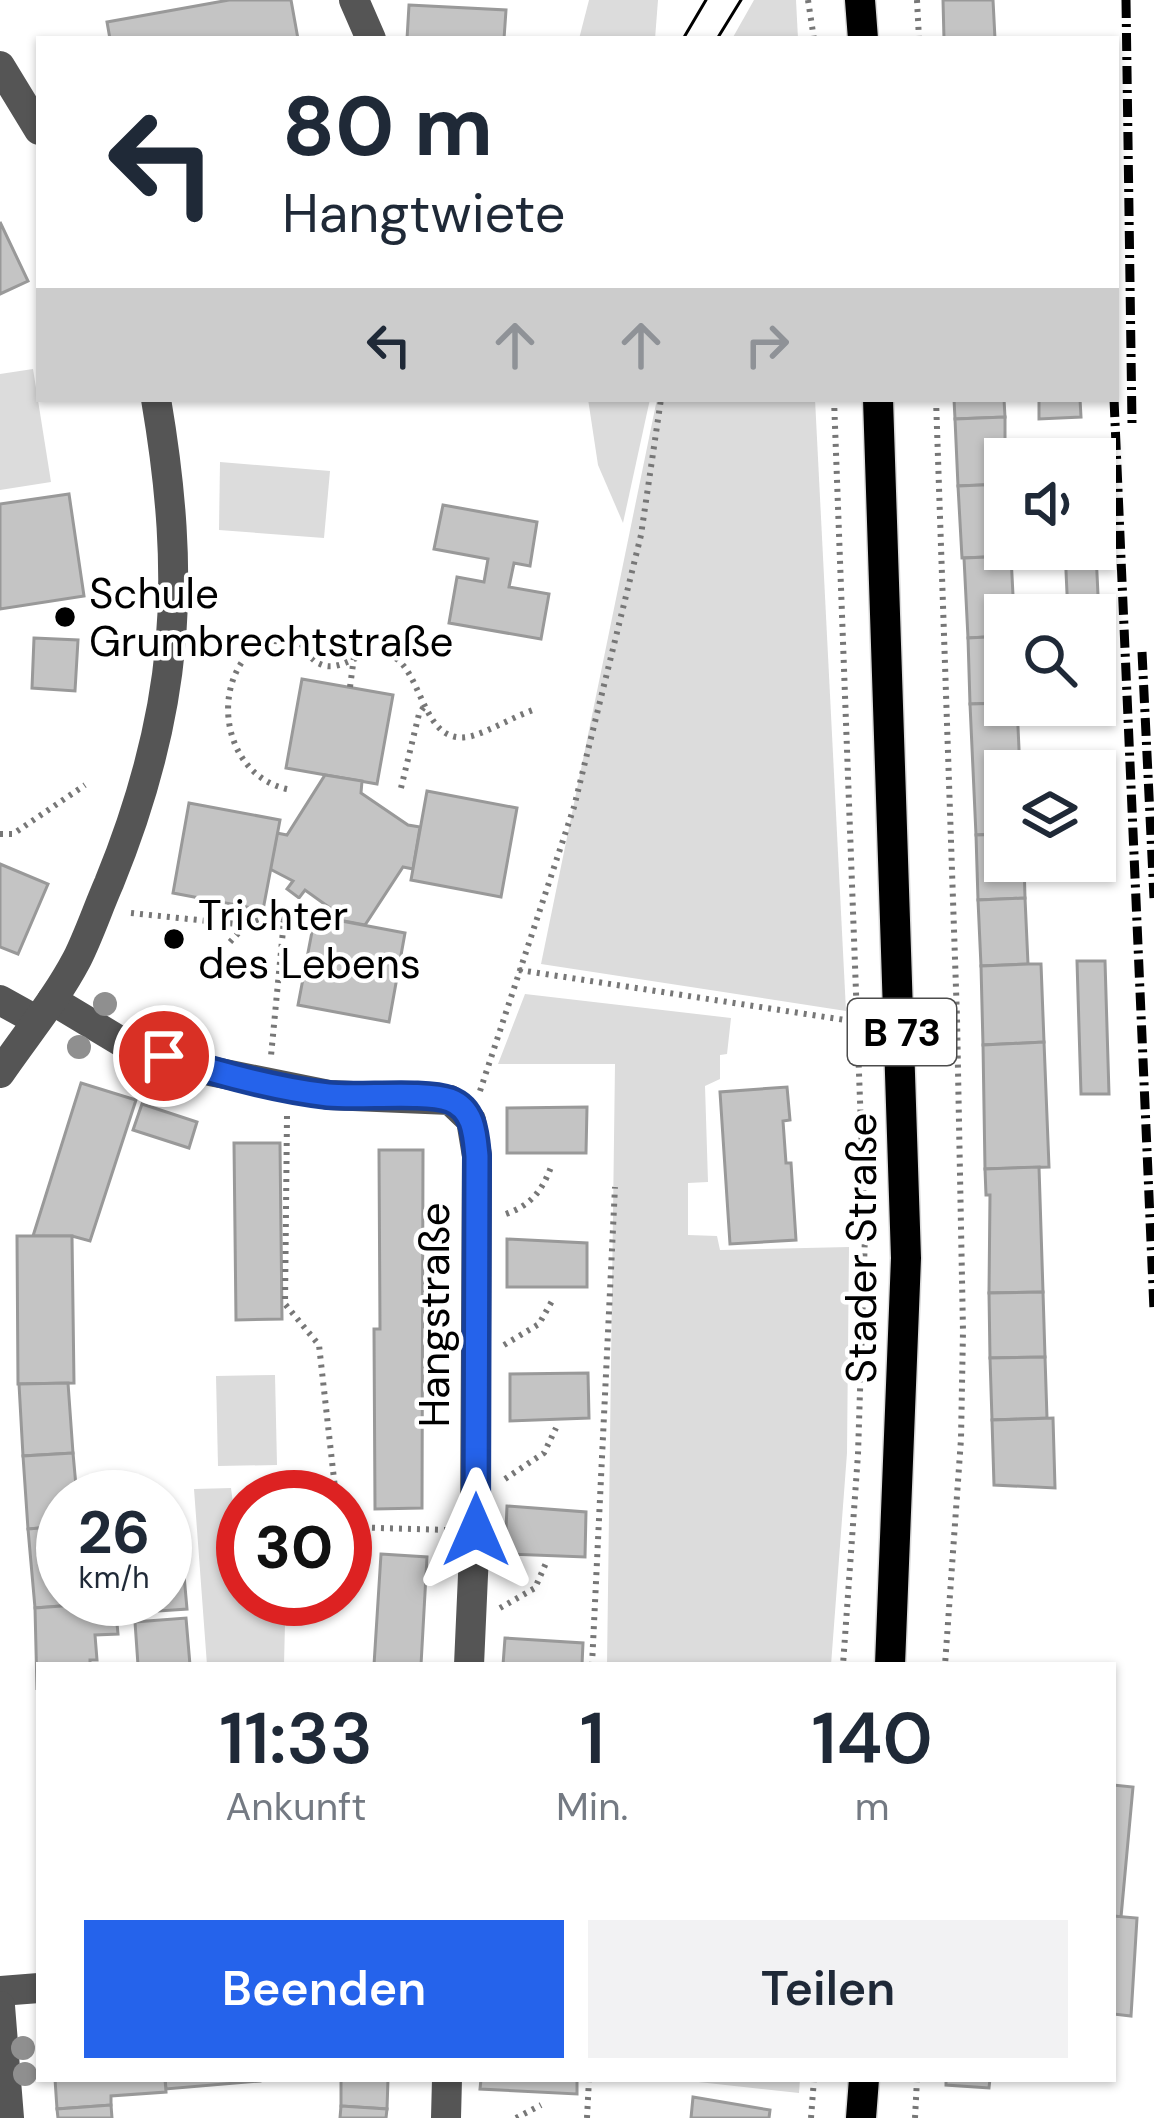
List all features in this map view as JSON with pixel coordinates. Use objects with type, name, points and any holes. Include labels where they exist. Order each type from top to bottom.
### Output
[{"type":"main road","points":[[860,0],[862,36]]},
{"type":"main road","name":"Stader Straße","points":[[878,402],[907,1258],[890,1662]]},
{"type":"main road","points":[[861,2118],[864,2082]]},
{"type":"street","points":[[353,0],[370,36]]},
{"type":"street","points":[[0,66],[36,125]]},
{"type":"street","points":[[0,1073],[77,958],[139,809],[167,686],[174,625],[172,547],[156,402]]},
{"type":"street","points":[[0,1000],[44,1010],[125,1044],[277,1086],[328,1095],[438,1098],[465,1111]]},
{"type":"street","name":"Hangstraße","points":[[465,1111],[476,1139],[477,1225],[476,1530],[469,1662]]},
{"type":"street","points":[[0,1991],[36,1988]]},
{"type":"street","points":[[0,2006],[10,2118]]},
{"type":"street","points":[[446,2118],[447,2082]]},
{"type":"path","points":[[808,0],[814,36]]},
{"type":"path","points":[[917,0],[920,36]]},
{"type":"path","points":[[465,1111],[483,1086],[574,807],[641,535],[661,402]]},
{"type":"path","points":[[834,402],[865,1235],[858,1454],[843,1662]]},
{"type":"path","points":[[936,402],[958,1018],[963,1331],[946,1662]]},
{"type":"path","points":[[287,789],[256,776],[238,757],[233,742],[230,707],[243,659],[260,643],[274,638],[301,644],[318,664],[327,666],[375,652],[393,656],[408,672],[439,727],[460,736],[471,736],[533,710]]},
{"type":"path","points":[[350,687],[354,657]]},
{"type":"path","points":[[401,788],[425,705]]},
{"type":"path","points":[[0,834],[14,834],[86,785]]},
{"type":"path","points":[[98,909],[246,925],[279,916],[284,920],[277,1086],[285,1304],[319,1345],[333,1470]]},
{"type":"path","points":[[230,942],[246,925]]},
{"type":"path","points":[[519,970],[858,1022]]},
{"type":"path","points":[[477,1225],[520,1208],[543,1190],[551,1167]]},
{"type":"path","points":[[592,1662],[615,1187]]},
{"type":"path","points":[[477,1348],[512,1344],[539,1324],[552,1301]]},
{"type":"path","points":[[476,1495],[544,1453],[556,1428]]},
{"type":"path","points":[[372,1528],[476,1530]]},
{"type":"path","points":[[472,1614],[506,1607],[535,1588],[546,1563]]},
{"type":"path","points":[[587,2118],[589,2082]]},
{"type":"path","points":[[811,2118],[814,2082]]},
{"type":"path","points":[[914,2118],[917,2082]]},
{"type":"path","points":[[516,2118],[541,2104]]},
{"type":"shaded area","points":[[589,0],[658,0],[655,36],[580,36]]},
{"type":"shaded area","points":[[754,0],[796,0],[798,36],[734,36]]},
{"type":"shaded area","points":[[33,369],[51,482],[0,490],[0,374]]},
{"type":"shaded area","points":[[588,402],[649,402],[623,523],[598,465]]},
{"type":"shaded area","points":[[656,402],[815,402],[846,1011],[541,964]]},
{"type":"shaded area","points":[[220,462],[330,471],[324,538],[219,530]]},
{"type":"shaded area","points":[[525,994],[731,1018],[727,1054],[720,1055],[720,1079],[705,1086],[708,1182],[688,1183],[688,1235],[717,1236],[720,1250],[849,1247],[847,1453],[831,1662],[607,1662],[615,1064],[498,1064]]},
{"type":"shaded area","points":[[275,1375],[277,1465],[218,1466],[216,1376]]},
{"type":"shaded area","points":[[216,1488],[216,1626],[285,1626],[284,1662],[207,1662],[194,1489]]},
{"type":"shaded area","points":[[698,2082],[800,2082],[799,2093]]},
{"type":"building","points":[[229,0],[291,0],[297,36],[109,36],[107,22]]},
{"type":"building","points":[[943,0],[993,0],[995,36],[944,36]]},
{"type":"building","points":[[409,5],[506,10],[504,36],[407,36]]},
{"type":"building","points":[[0,222],[28,281],[0,294]]},
{"type":"building","points":[[954,402],[1004,402],[1005,417],[955,419]]},
{"type":"building","points":[[1039,402],[1080,402],[1081,417],[1039,419]]},
{"type":"building","points":[[1005,417],[1005,438],[984,438],[984,485],[958,486],[955,419]]},
{"type":"building","points":[[984,485],[984,557],[962,558],[958,486]]},
{"type":"building","points":[[69,494],[84,596],[0,609],[0,504]]},
{"type":"building","points":[[443,505],[537,522],[530,566],[514,563],[509,587],[549,594],[541,639],[449,623],[457,577],[484,582],[488,559],[434,549]]},
{"type":"building","points":[[984,557],[984,570],[1012,570],[1013,594],[984,594],[984,637],[968,638],[964,558]]},
{"type":"building","points":[[1066,570],[1097,570],[1098,594],[1067,594]]},
{"type":"building","points":[[984,637],[984,704],[970,704],[968,638]]},
{"type":"building","points":[[34,638],[78,640],[75,691],[32,688]]},
{"type":"building","points":[[302,679],[393,695],[377,784],[286,768]]},
{"type":"building","points":[[970,704],[984,704],[984,726],[1018,726],[1019,750],[984,750],[984,835],[976,835]]},
{"type":"building","points":[[325,775],[362,781],[361,793],[408,825],[420,827],[413,869],[403,867],[365,925],[328,918],[330,908],[305,890],[299,898],[287,889],[293,881],[270,869],[277,833],[287,835]]},
{"type":"building","points":[[427,791],[517,808],[501,897],[411,880]]},
{"type":"building","points":[[189,803],[280,820],[263,910],[173,893]]},
{"type":"building","points":[[976,835],[984,835],[984,882],[1025,882],[1025,898],[978,900]]},
{"type":"building","points":[[0,864],[48,884],[18,954],[0,947]]},
{"type":"building","points":[[1025,898],[1028,964],[981,966],[978,900]]},
{"type":"building","points":[[315,916],[405,933],[389,1022],[298,1005]]},
{"type":"building","points":[[1077,961],[1105,961],[1109,1094],[1081,1094]]},
{"type":"building","points":[[1041,964],[1044,1042],[983,1045],[981,966]]},
{"type":"building","points":[[1044,1042],[1049,1167],[985,1169],[983,1045]]},
{"type":"building","points":[[81,1083],[136,1100],[90,1241],[33,1236]]},
{"type":"building","points":[[787,1087],[790,1120],[783,1121],[796,1240],[730,1244],[720,1092]]},
{"type":"building","points":[[142,1104],[197,1122],[189,1148],[133,1130]]},
{"type":"building","points":[[587,1107],[586,1153],[507,1153],[507,1108]]},
{"type":"building","points":[[234,1143],[280,1143],[282,1319],[236,1320]]},
{"type":"building","points":[[379,1150],[423,1150],[422,1508],[375,1509]]},
{"type":"building","points":[[1039,1167],[1043,1292],[989,1293],[990,1195],[986,1195],[985,1169]]},
{"type":"building","points":[[17,1236],[72,1236],[74,1383],[18,1384]]},
{"type":"building","points":[[507,1239],[587,1243],[587,1287],[507,1287]]},
{"type":"building","points":[[1043,1292],[1045,1357],[990,1358],[989,1293]]},
{"type":"building","points":[[1045,1357],[1047,1418],[992,1420],[990,1358]]},
{"type":"building","points":[[588,1373],[589,1418],[510,1421],[510,1374]]},
{"type":"building","points":[[68,1383],[73,1453],[23,1456],[19,1384]]},
{"type":"building","points":[[1053,1418],[1055,1488],[994,1485],[992,1420]]},
{"type":"building","points":[[73,1453],[75,1470],[36,1470],[36,1528],[28,1529],[23,1456]]},
{"type":"building","points":[[507,1506],[586,1512],[585,1557],[505,1554]]},
{"type":"building","points":[[36,1528],[36,1608],[35,1608],[28,1529]]},
{"type":"building","points":[[381,1554],[427,1557],[421,1662],[374,1662]]},
{"type":"building","points":[[35,1608],[36,1626],[117,1626],[118,1634],[95,1635],[97,1660],[36,1662]]},
{"type":"building","points":[[135,1626],[187,1626],[190,1662],[138,1662]]},
{"type":"building","points":[[505,1638],[583,1643],[582,1662],[503,1662]]},
{"type":"building","points":[[1116,1785],[1133,1787],[1121,1917],[1116,1916]]},
{"type":"building","points":[[1116,1916],[1137,1918],[1131,2016],[1116,2014]]},
{"type":"building","points":[[55,2082],[165,2082],[166,2092],[111,2096],[111,2105],[57,2109]]},
{"type":"building","points":[[165,2082],[248,2082],[166,2089]]},
{"type":"building","points":[[341,2082],[388,2082],[387,2109],[341,2106]]},
{"type":"building","points":[[481,2082],[577,2082],[577,2094],[480,2089]]},
{"type":"building","points":[[946,2082],[990,2082],[989,2088]]},
{"type":"building","points":[[693,2097],[770,2110],[769,2118],[691,2118]]},
{"type":"building","points":[[111,2105],[112,2118],[58,2118],[57,2109]]},
{"type":"building","points":[[341,2106],[387,2109],[386,2118],[340,2118]]},
{"type":"tram line","points":[[685,36],[706,0]]},
{"type":"tram line","points":[[719,36],[741,0]]},
{"type":"railway","points":[[1126,0],[1132,424]]},
{"type":"railway","points":[[1114,402],[1154,1310]]},
{"type":"railway","points":[[1142,652],[1154,898]]},
{"type":"place","name":"Schule Grumbrechtstraße","points":[[65,617]]},
{"type":"place","name":"Trichter des Lebens","points":[[174,939]]},
{"type":"route","points":[[164,1056],[210,1071],[328,1095],[450,1100],[471,1120],[477,1156],[476,1530]]}]
